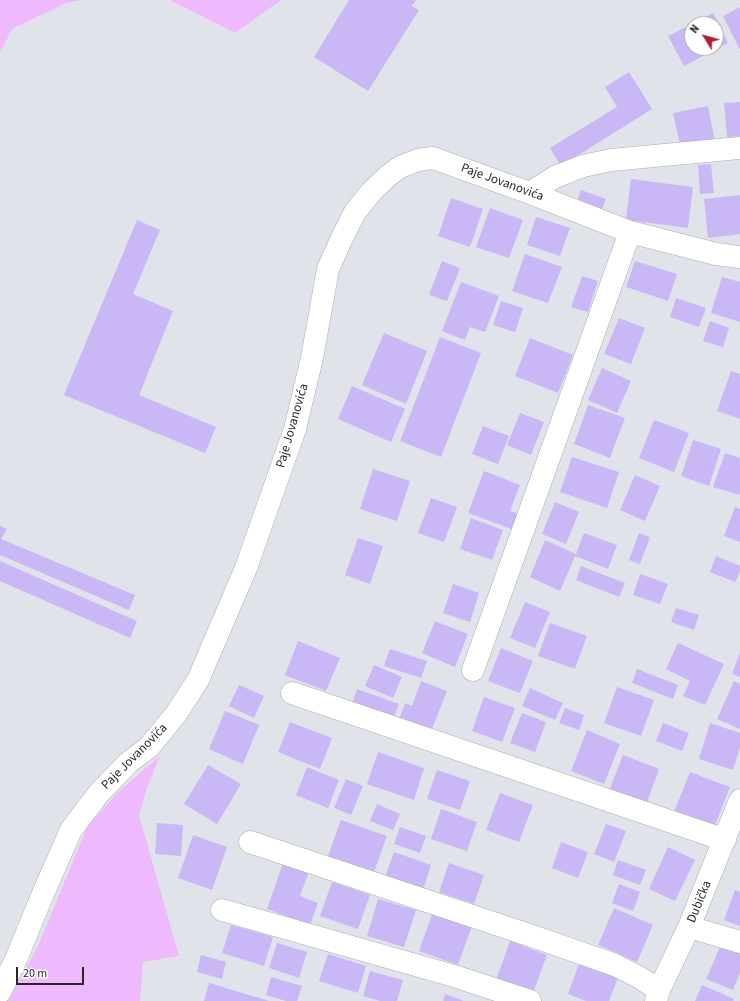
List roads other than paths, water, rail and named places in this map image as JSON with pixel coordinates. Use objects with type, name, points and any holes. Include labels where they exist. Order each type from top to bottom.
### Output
[{"type":"street","points":[[530,192],[555,177],[583,166],[611,160],[740,148]]},
{"type":"street","name":"Paje Jovanovića","points":[[0,992],[17,957],[71,830],[99,793],[128,763],[149,747],[176,714],[198,680],[246,568],[294,429],[312,358],[328,269],[355,212],[372,191],[400,167],[418,160],[433,158],[530,192],[630,232],[716,254],[740,257]]},
{"type":"street","points":[[473,670],[630,232]]},
{"type":"street","points":[[292,692],[725,840]]},
{"type":"street","name":"Dubička","points":[[657,995],[689,927],[740,800]]},
{"type":"street","points":[[250,842],[601,960],[637,976],[657,995]]},
{"type":"street","points":[[222,910],[454,976],[530,1001]]},
{"type":"street","points":[[689,927],[740,942]]}]
